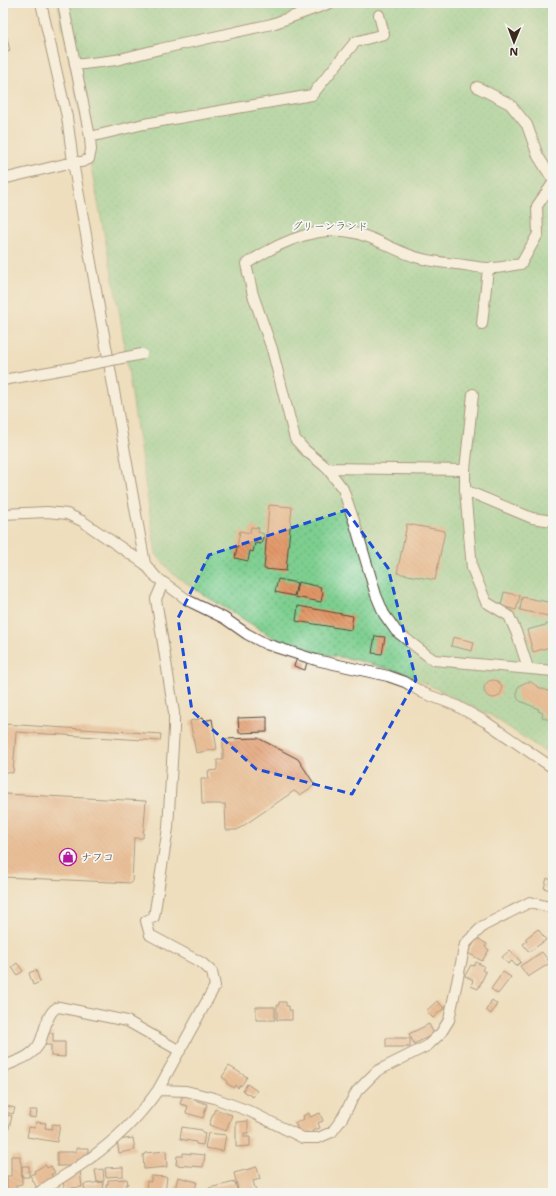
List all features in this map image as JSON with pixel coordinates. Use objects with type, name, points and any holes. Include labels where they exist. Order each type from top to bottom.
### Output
[{"type":"street","points":[[42,3],[67,117],[73,162],[145,564]]},
{"type":"street","points":[[3,179],[73,162],[82,162],[89,159],[91,150],[90,137],[64,8],[65,3]]},
{"type":"street","points":[[75,64],[116,60],[174,45],[272,24],[330,3]]},
{"type":"street","points":[[90,137],[144,124],[312,95],[355,42],[384,34],[379,15]]},
{"type":"street","points":[[476,87],[510,104],[527,125],[538,156],[553,180]]},
{"type":"street","points":[[553,184],[537,206],[538,234],[521,264],[488,269],[417,258],[365,236],[347,231],[314,233],[290,240],[265,251],[246,264],[253,295],[272,349],[295,439],[305,450],[327,468],[343,489],[376,595],[384,614],[396,631],[434,660],[553,671]]},
{"type":"street","points":[[482,324],[488,269]]},
{"type":"street","points":[[3,380],[142,354]]},
{"type":"street","points":[[473,394],[465,470],[465,490],[472,568],[486,602],[509,616],[517,634],[528,668]]},
{"type":"street","points":[[327,468],[465,470]]},
{"type":"street","points":[[465,490],[532,518],[553,521]]},
{"type":"street","points":[[3,514],[47,512],[67,514],[82,521],[145,564],[163,583],[189,601],[224,618],[247,634],[266,644],[316,660],[388,676],[405,682],[423,693],[455,705],[486,722],[553,768]]},
{"type":"street","points":[[38,1193],[88,1160],[124,1130],[158,1090],[215,986],[212,972],[202,963],[150,935],[146,921],[154,917],[168,828],[174,729],[174,713],[156,599],[163,583]]},
{"type":"street","points":[[158,1090],[186,1091],[214,1098],[249,1111],[304,1138],[318,1138],[332,1132],[341,1120],[357,1091],[378,1071],[427,1046],[441,1033],[449,1020],[465,944],[483,926],[530,902],[553,908]]},
{"type":"street","points":[[3,1067],[25,1057],[35,1050],[42,1038],[51,1012],[54,1008],[59,1006],[127,1021],[180,1051]]},
{"type":"highlighted area","points":[[346,510],[388,568],[416,680],[352,794],[256,769],[192,711],[178,618],[209,555]]},
{"type":"green space","name":"グリーンランド","points":[[58,3],[553,3],[553,757],[490,715],[404,673],[352,659],[310,652],[279,641],[201,593],[172,573],[156,554],[119,310]]},
{"type":"building","points":[[3,29],[5,29],[10,51],[3,53]]},
{"type":"building","points":[[269,505],[292,507],[286,571],[264,569]]},
{"type":"building","points":[[407,524],[445,531],[435,580],[397,573]]},
{"type":"building","points":[[251,527],[259,528],[258,532],[264,534],[261,544],[255,543],[253,552],[250,551],[248,561],[235,558],[240,531],[250,533]]},
{"type":"building","points":[[278,579],[297,583],[294,596],[275,592]]},
{"type":"building","points":[[298,582],[321,587],[320,591],[323,592],[321,602],[295,597]]},
{"type":"building","points":[[504,592],[520,596],[516,610],[501,606]]},
{"type":"building","points":[[522,597],[553,603],[553,617],[520,610]]},
{"type":"building","points":[[298,606],[353,616],[351,630],[296,621]]},
{"type":"building","points":[[553,623],[553,646],[533,652],[527,630]]},
{"type":"building","points":[[375,636],[385,637],[382,654],[372,653]]},
{"type":"building","points":[[453,637],[474,642],[472,651],[451,646]]},
{"type":"building","points":[[297,658],[307,662],[305,670],[294,666]]},
{"type":"building","points":[[493,680],[499,683],[502,689],[499,695],[493,698],[487,695],[484,689],[487,683]]},
{"type":"building","points":[[531,682],[553,694],[552,721],[542,717],[543,713],[538,711],[539,709],[518,699],[517,689],[520,685]]},
{"type":"building","points":[[267,717],[267,732],[239,733],[238,718]]},
{"type":"building","points":[[203,718],[204,721],[212,719],[217,749],[196,753],[190,721]]},
{"type":"building","points":[[3,724],[161,734],[160,741],[16,732],[13,773],[3,772]]},
{"type":"building","points":[[258,738],[298,759],[315,785],[300,795],[294,791],[237,830],[226,830],[225,804],[202,804],[201,779],[209,779],[208,771],[217,770],[217,760],[223,760],[223,739]]},
{"type":"building","name":"ナフコ","points":[[5,794],[146,801],[143,838],[134,838],[132,883],[3,877],[3,804]]},
{"type":"building","points":[[547,878],[553,881],[553,891],[544,888]]},
{"type":"building","points":[[538,929],[546,940],[529,952],[523,944],[527,941],[525,939]]},
{"type":"building","points":[[477,938],[487,944],[485,947],[489,950],[482,961],[468,953]]},
{"type":"building","points":[[510,950],[521,962],[516,966],[512,961],[508,964],[502,957]]},
{"type":"building","points":[[542,952],[550,963],[528,977],[520,966]]},
{"type":"building","points":[[476,962],[484,966],[482,970],[486,972],[478,989],[471,986],[473,980],[465,976],[471,965],[474,966]]},
{"type":"building","points":[[17,963],[23,971],[17,975],[12,967]]},
{"type":"building","points":[[36,970],[40,982],[33,985],[29,973]]},
{"type":"building","points":[[503,972],[511,977],[498,994],[491,989]]},
{"type":"building","points":[[492,1000],[497,1004],[491,1014],[486,1010]]},
{"type":"building","points":[[437,1001],[444,1008],[433,1018],[426,1011]]},
{"type":"building","points":[[279,1002],[286,1002],[286,1006],[289,1006],[289,1010],[292,1010],[292,1020],[277,1020],[277,1005],[279,1005]]},
{"type":"building","points":[[256,1007],[275,1007],[275,1020],[256,1020]]},
{"type":"building","points":[[429,1024],[434,1034],[414,1044],[409,1034]]},
{"type":"building","points":[[46,1033],[53,1033],[53,1042],[65,1042],[65,1057],[51,1056],[51,1045],[45,1045]]},
{"type":"building","points":[[386,1038],[410,1038],[410,1047],[386,1047]]},
{"type":"building","points":[[229,1066],[247,1077],[238,1088],[235,1085],[234,1088],[226,1083],[227,1081],[222,1077]]},
{"type":"building","points":[[247,1084],[257,1091],[253,1097],[243,1091]]},
{"type":"building","points":[[183,1094],[195,1097],[194,1100],[207,1104],[203,1118],[186,1113],[188,1106],[180,1104]]},
{"type":"building","points":[[7,1106],[15,1108],[13,1114],[5,1112]]},
{"type":"building","points":[[215,1109],[232,1115],[226,1131],[209,1125]]},
{"type":"building","points":[[30,1110],[37,1110],[36,1118],[29,1117]]},
{"type":"building","points":[[309,1113],[310,1117],[320,1113],[323,1121],[318,1123],[320,1128],[312,1131],[314,1134],[301,1136],[295,1123],[304,1119],[303,1116]]},
{"type":"building","points":[[3,1114],[12,1116],[7,1136],[3,1135]]},
{"type":"building","points":[[248,1121],[248,1133],[244,1133],[244,1137],[250,1137],[250,1146],[236,1147],[236,1122]]},
{"type":"building","points":[[36,1122],[46,1123],[45,1128],[52,1129],[52,1124],[60,1125],[57,1142],[27,1137],[29,1127],[35,1128]]},
{"type":"building","points":[[182,1127],[202,1130],[202,1132],[205,1133],[203,1145],[180,1139]]},
{"type":"building","points":[[208,1133],[226,1135],[223,1151],[205,1148]]},
{"type":"building","points":[[133,1138],[135,1150],[119,1153],[117,1140]]},
{"type":"building","points":[[76,1148],[88,1148],[88,1158],[84,1160],[76,1160],[76,1166],[57,1166],[57,1152],[76,1152]]},
{"type":"building","points":[[166,1151],[167,1167],[144,1169],[143,1155],[145,1153]]},
{"type":"building","points":[[183,1153],[205,1155],[203,1167],[176,1165],[177,1156],[183,1156]]},
{"type":"building","points":[[11,1156],[20,1156],[21,1162],[22,1184],[16,1185],[17,1193],[7,1193],[7,1176],[11,1176]]},
{"type":"building","points":[[45,1165],[47,1168],[51,1166],[55,1173],[51,1174],[54,1179],[37,1188],[30,1175]]},
{"type":"building","points":[[22,1166],[29,1166],[29,1177],[22,1177]]},
{"type":"building","points":[[123,1167],[123,1176],[106,1177],[105,1168]]},
{"type":"building","points":[[257,1167],[260,1179],[253,1181],[256,1192],[239,1193],[234,1173]]},
{"type":"building","points":[[103,1169],[104,1181],[97,1182],[95,1170]]},
{"type":"building","points":[[80,1171],[82,1187],[72,1188],[73,1192],[65,1193],[63,1181],[66,1181],[66,1178],[72,1177],[72,1175]]},
{"type":"building","points":[[151,1176],[167,1177],[165,1193],[146,1191],[147,1181],[151,1182]]},
{"type":"building","points":[[178,1177],[197,1182],[194,1193],[174,1193]]},
{"type":"building","points":[[127,1179],[128,1184],[126,1184],[126,1193],[106,1193],[106,1184],[108,1184],[108,1180]]},
{"type":"building","points":[[103,1182],[104,1193],[85,1193],[84,1184]]},
{"type":"building","points":[[235,1182],[238,1193],[210,1193],[209,1188]]},
{"type":"place","name":"ナフコ","points":[[68,857]]}]
